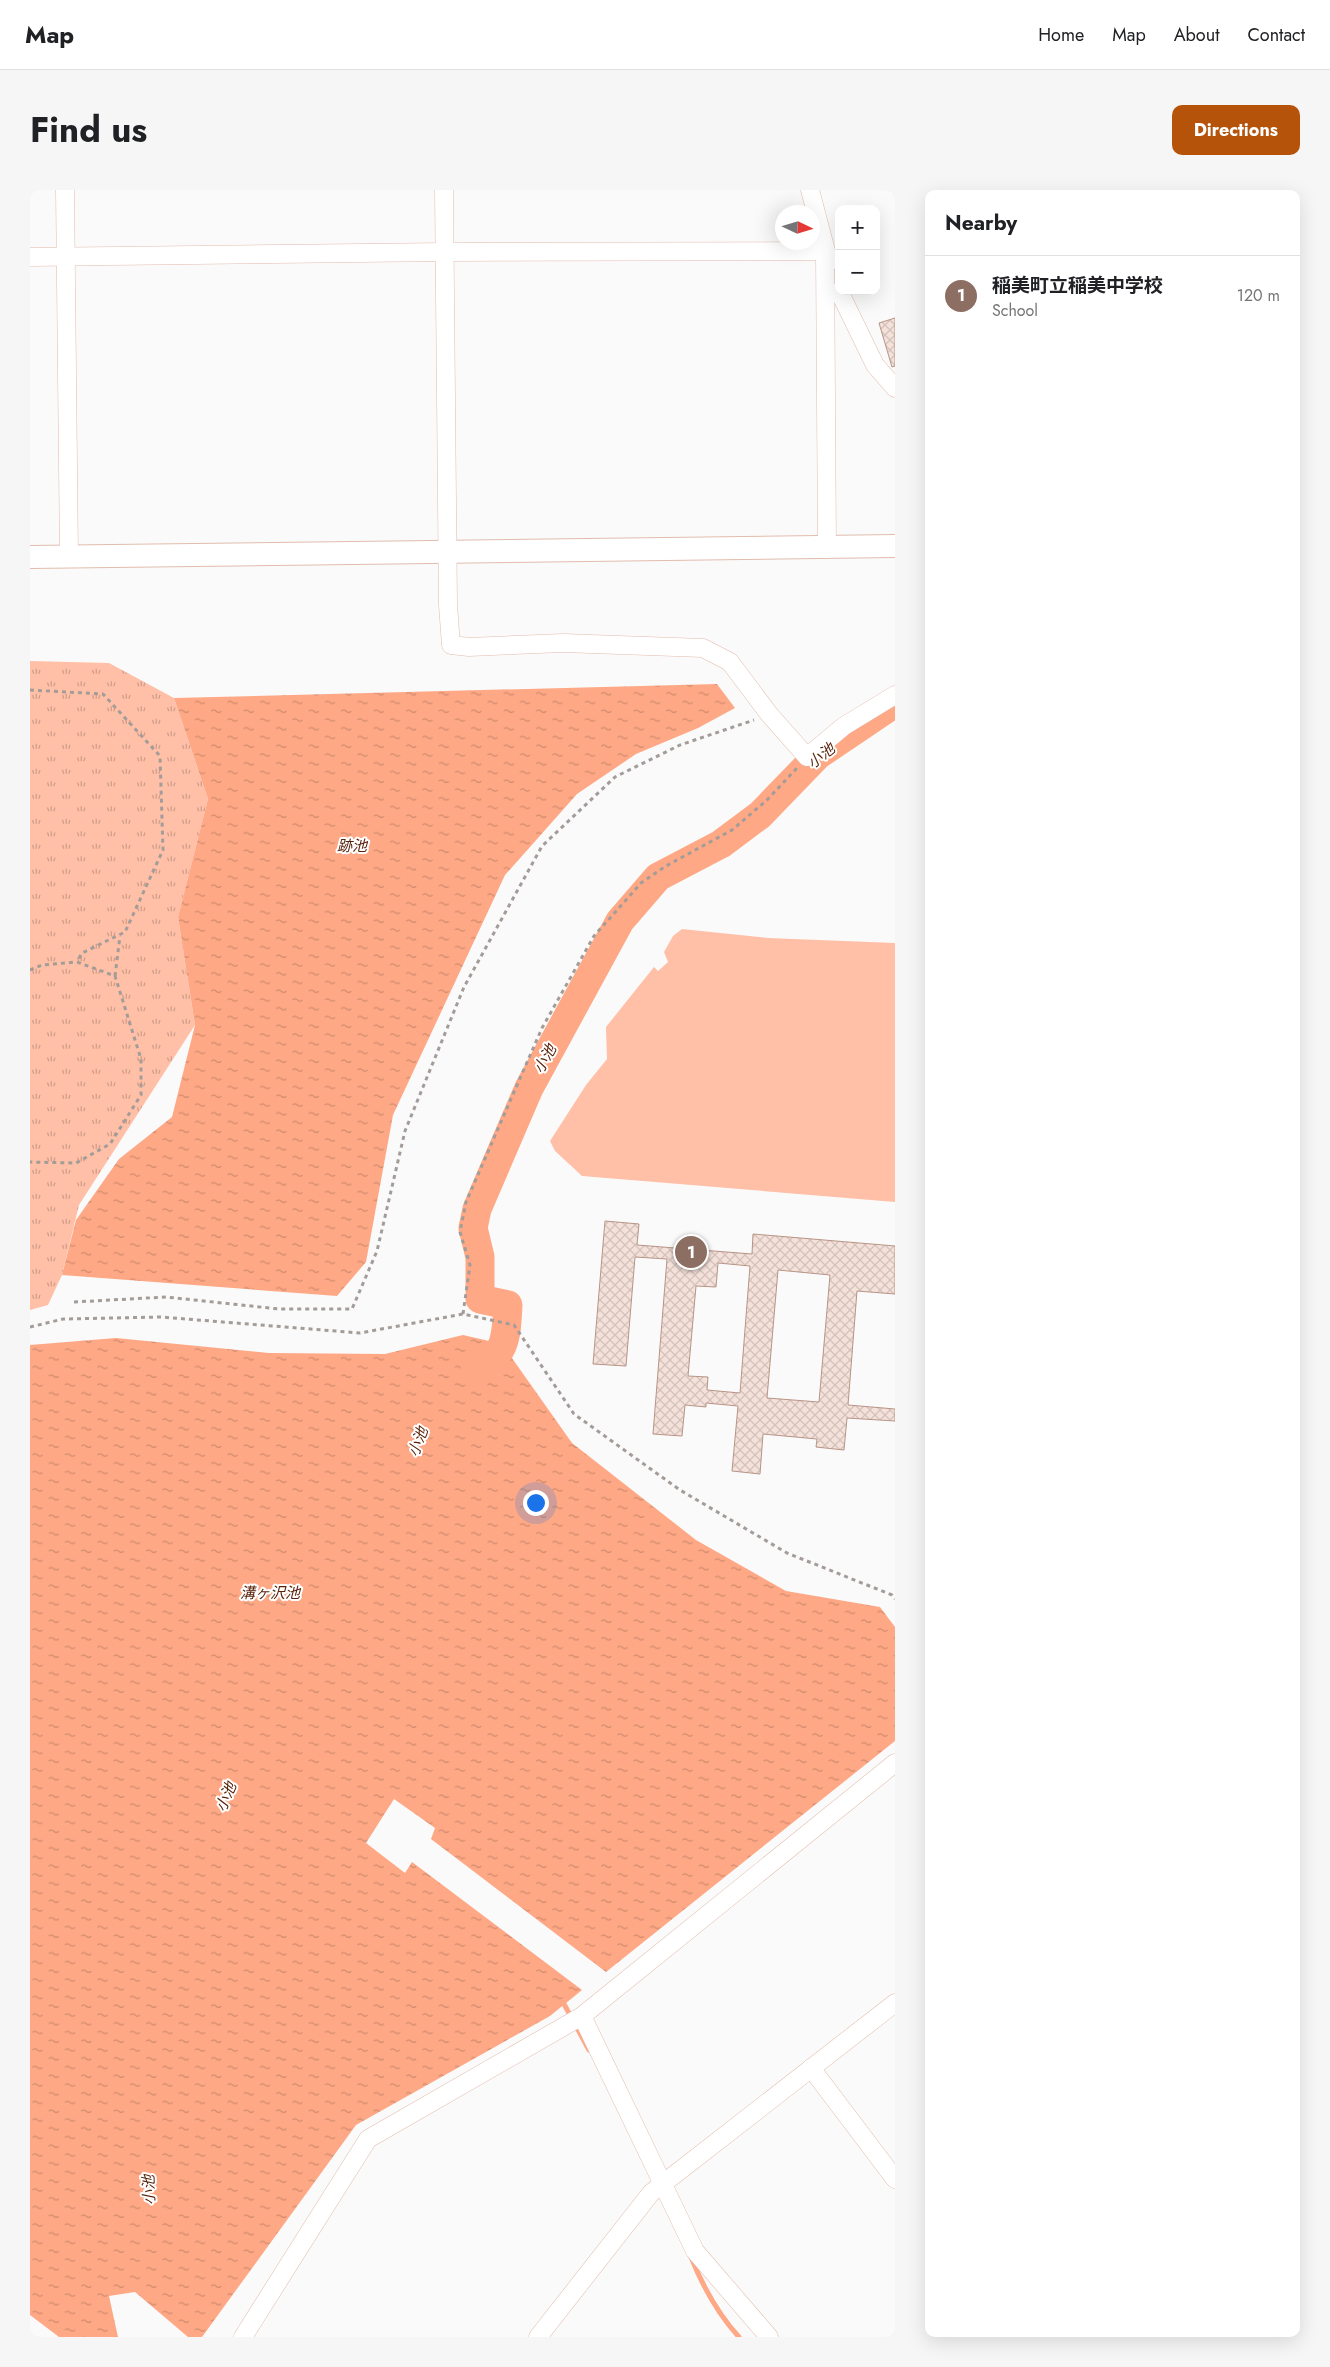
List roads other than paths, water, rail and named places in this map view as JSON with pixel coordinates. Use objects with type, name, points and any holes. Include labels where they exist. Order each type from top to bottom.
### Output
[{"type":"street","points":[[64,190],[69,557]]},
{"type":"street","points":[[444,190],[448,604],[451,645],[469,647],[563,643],[703,648],[730,662],[769,714],[807,757],[844,726],[895,695]]},
{"type":"street","points":[[810,190],[825,251],[835,280]]},
{"type":"street","points":[[30,257],[445,252],[825,251]]},
{"type":"street","points":[[825,251],[827,549]]},
{"type":"street","points":[[841,295],[875,365],[895,388]]},
{"type":"street","points":[[30,557],[827,549],[895,546]]},
{"type":"street","points":[[243,2337],[368,2139],[582,2016],[895,1763]]},
{"type":"street","points":[[538,2337],[651,2193],[895,2003]]},
{"type":"street","points":[[582,2016],[695,2250],[769,2337]]},
{"type":"street","points":[[811,2068],[895,2180]]},
{"type":"water","name":"跡池","points":[[717,684],[735,708],[698,728],[636,754],[577,794],[505,875],[393,1115],[366,1262],[337,1296],[62,1275],[76,1220],[119,1159],[172,1117],[195,1025],[178,917],[208,799],[174,698]]},
{"type":"water","name":"溝ヶ沢池","points":[[463,1335],[502,1344],[572,1443],[696,1540],[786,1591],[880,1607],[895,1627],[895,1741],[606,1972],[431,1839],[435,1828],[394,1799],[366,1843],[405,1873],[412,1862],[582,1990],[550,2016],[356,2125],[202,2337],[188,2337],[135,2292],[109,2296],[118,2337],[59,2337],[30,2315],[30,1345],[116,1338],[269,1353],[385,1354]]},
{"type":"waterway","name":"小池","points":[[475,1371],[486,1365],[499,1352],[505,1336],[508,1305],[480,1299],[480,1257],[473,1228],[477,1209],[529,1088],[620,921],[658,877],[721,844],[760,815],[818,755],[895,703]]},
{"type":"waterway","points":[[560,2002],[564,2004],[589,2050]]},
{"type":"waterway","points":[[691,2257],[711,2299],[739,2337]]},
{"type":"place","name":"稲美町立稲美中学校","points":[[691,1252]]}]
